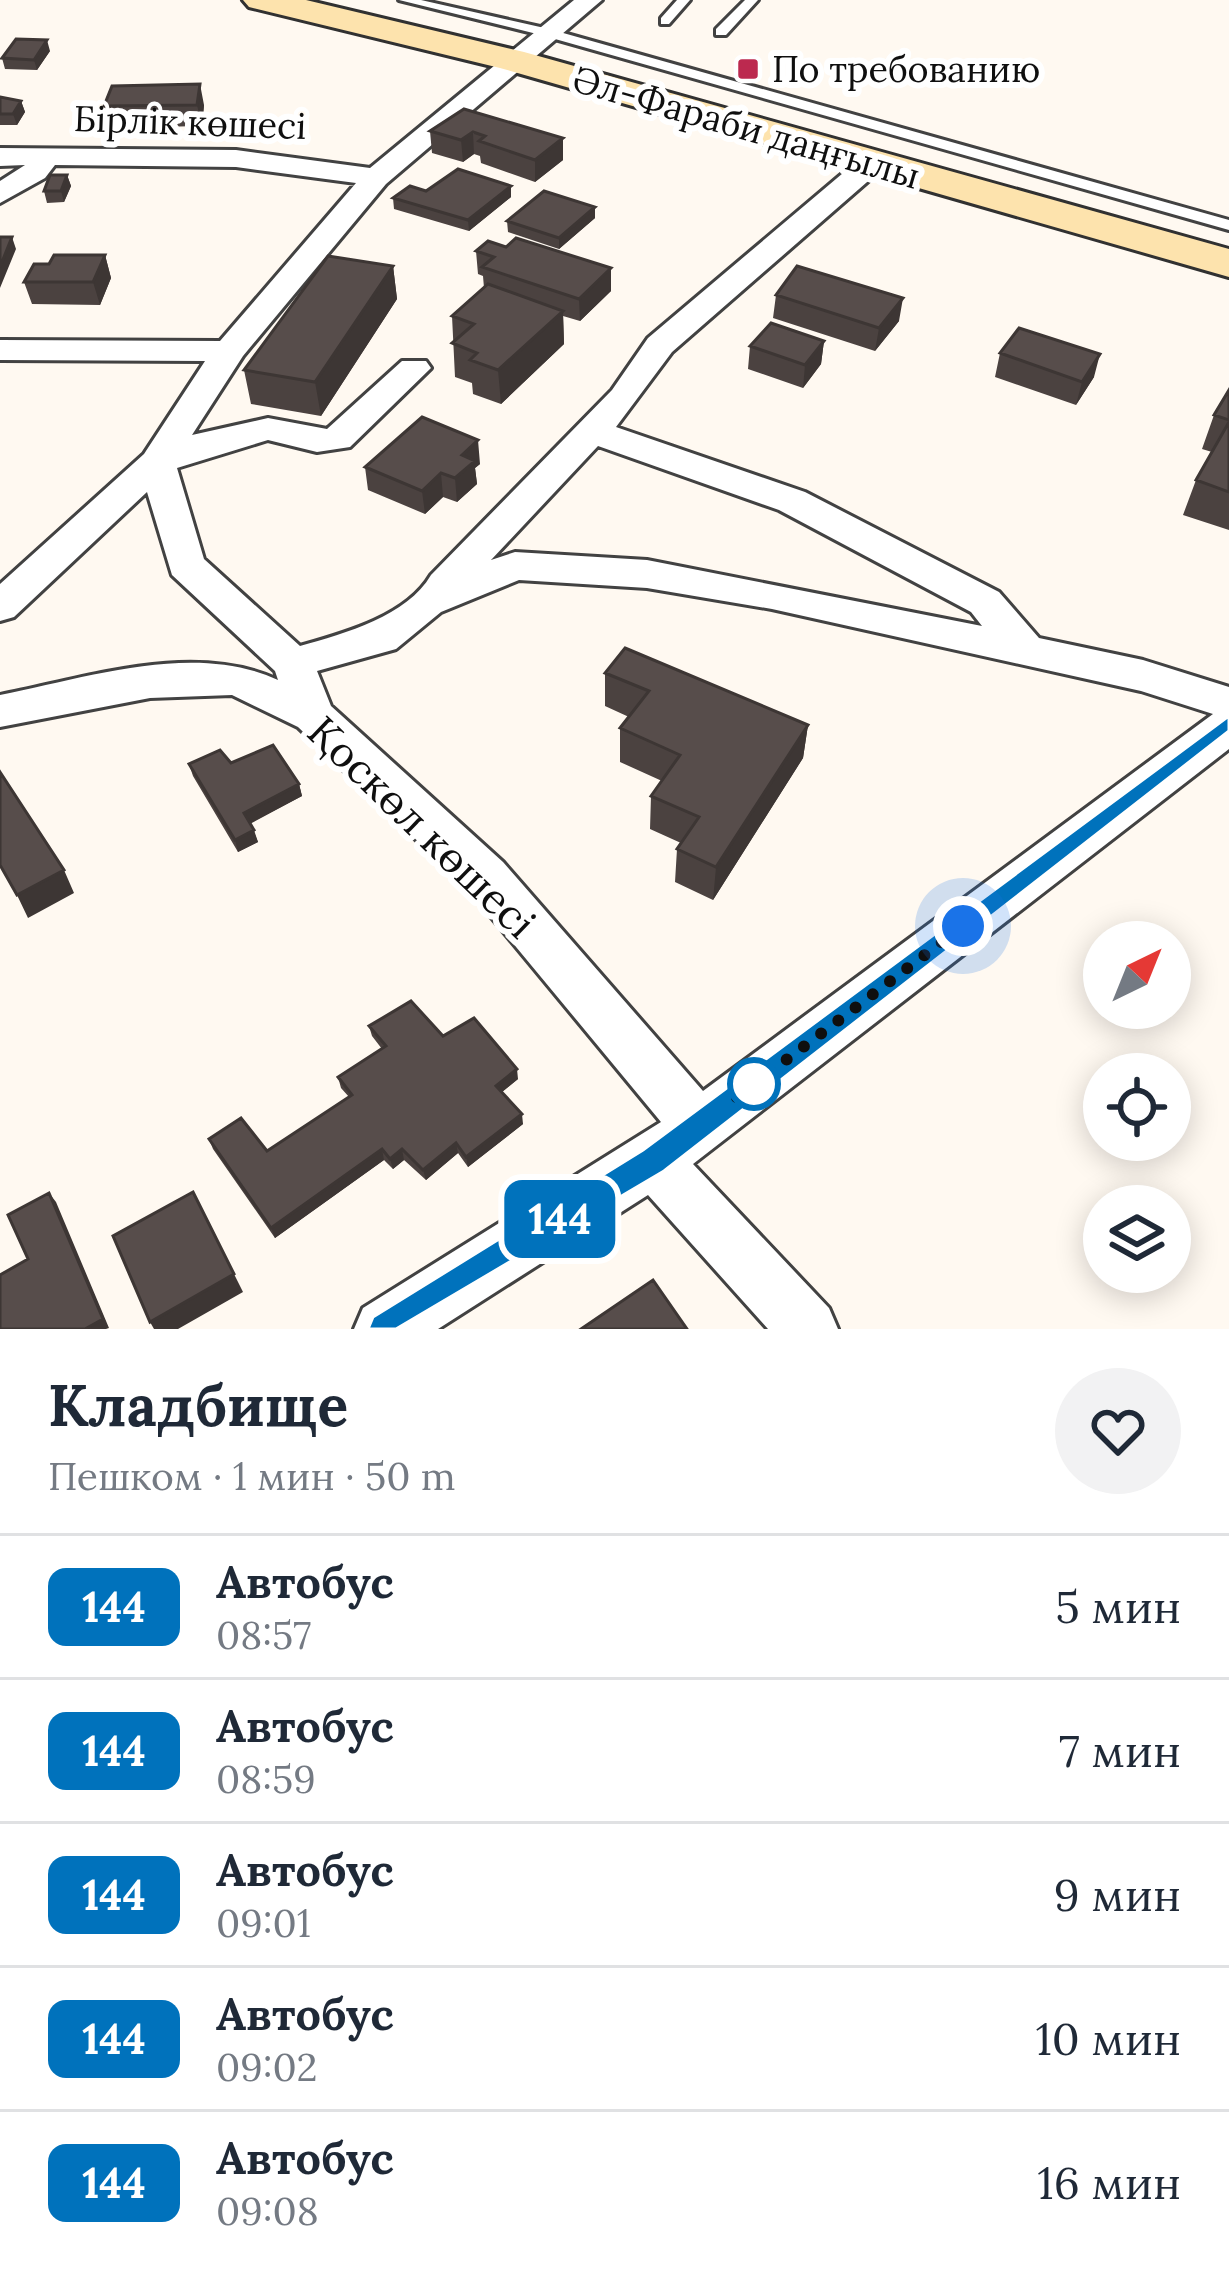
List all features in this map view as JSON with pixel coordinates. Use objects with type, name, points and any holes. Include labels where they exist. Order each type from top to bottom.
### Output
[{"type":"main road","name":"Әл-Фараби даңғылы","points":[[261,0],[511,61],[1229,262]]},
{"type":"street","points":[[0,607],[157,462],[229,352],[376,178],[544,32],[590,0]]},
{"type":"street","name":"Бірлік көшесі","points":[[0,157],[232,159],[324,166],[376,178]]},
{"type":"street","points":[[0,194],[35,172],[46,157]]},
{"type":"street","points":[[293,663],[381,638],[427,602],[502,531],[624,398],[660,345],[872,163]]},
{"type":"street","points":[[0,350],[229,352]]},
{"type":"street","points":[[157,462],[214,440],[268,429],[317,441],[337,439],[414,368]]},
{"type":"street","points":[[591,431],[792,500],[985,602],[1028,653]]},
{"type":"street","points":[[157,462],[186,565],[293,663],[313,716]]},
{"type":"street","points":[[427,602],[514,566],[647,574],[772,595],[1143,676],[1229,703]]},
{"type":"street","name":"Қоскөл көшесі","points":[[0,711],[150,682],[237,679],[313,716],[486,876],[698,1126]]},
{"type":"street","points":[[384,1329],[653,1161],[1229,725]]},
{"type":"street","points":[[653,1161],[808,1329]]},
{"type":"lane","points":[[405,0],[544,32],[1229,224]]},
{"type":"lane","points":[[665,21],[684,0]]},
{"type":"lane","points":[[721,32],[752,0]]},
{"type":"building","points":[[16,39],[47,40],[34,60],[2,58]]},
{"type":"building","points":[[200,84],[197,105],[104,106],[112,86]]},
{"type":"building","points":[[0,97],[21,101],[13,114],[0,114]]},
{"type":"building","points":[[464,109],[563,138],[535,160],[479,141],[485,136],[473,132],[461,140],[430,131]]},
{"type":"building","points":[[458,169],[511,186],[468,220],[393,198],[410,186],[426,191]]},
{"type":"building","points":[[50,175],[67,175],[61,191],[44,191]]},
{"type":"building","points":[[544,191],[595,207],[559,238],[507,221]]},
{"type":"building","points":[[0,237],[12,237],[0,267]]},
{"type":"building","points":[[516,238],[611,268],[579,299],[482,267],[494,257],[476,251],[488,241],[506,247]]},
{"type":"building","points":[[54,255],[105,255],[93,282],[24,282],[34,264],[49,264]]},
{"type":"building","points":[[328,256],[393,266],[315,382],[244,370]]},
{"type":"building","points":[[797,266],[903,298],[879,328],[776,295]]},
{"type":"building","points":[[488,284],[563,311],[498,370],[470,360],[477,353],[452,343],[474,324],[452,316]]},
{"type":"building","points":[[771,323],[824,341],[805,365],[750,346]]},
{"type":"building","points":[[1019,328],[1100,354],[1082,382],[1000,353]]},
{"type":"building","points":[[1229,390],[1229,420],[1214,415]]},
{"type":"building","points":[[422,417],[478,440],[462,455],[475,461],[455,478],[441,473],[422,491],[365,467]]},
{"type":"building","points":[[1229,422],[1229,492],[1196,480]]},
{"type":"building","points":[[625,648],[808,725],[716,867],[677,849],[699,817],[651,796],[680,755],[620,728],[649,691],[605,673]]},
{"type":"building","points":[[273,745],[299,784],[244,813],[254,830],[235,840],[189,764],[220,750],[231,763]]},
{"type":"building","points":[[0,772],[64,870],[17,895],[0,865]]},
{"type":"building","points":[[411,1001],[443,1036],[474,1018],[517,1069],[496,1086],[522,1114],[466,1157],[456,1143],[423,1170],[402,1149],[390,1159],[382,1149],[271,1228],[209,1139],[241,1118],[267,1151],[352,1095],[338,1077],[386,1046],[369,1026]]},
{"type":"building","points":[[193,1192],[234,1274],[150,1322],[113,1236]]},
{"type":"building","points":[[49,1193],[103,1319],[85,1329],[0,1329],[0,1275],[28,1259],[8,1215]]},
{"type":"building","points":[[653,1280],[687,1329],[581,1329]]},
{"type":"bus line","name":"144","points":[[384,1329],[653,1161],[1229,725]]},
{"type":"place","name":"По требованию","points":[[748,69]]},
{"type":"route","points":[[754,1084],[736,1098],[963,926]]}]
